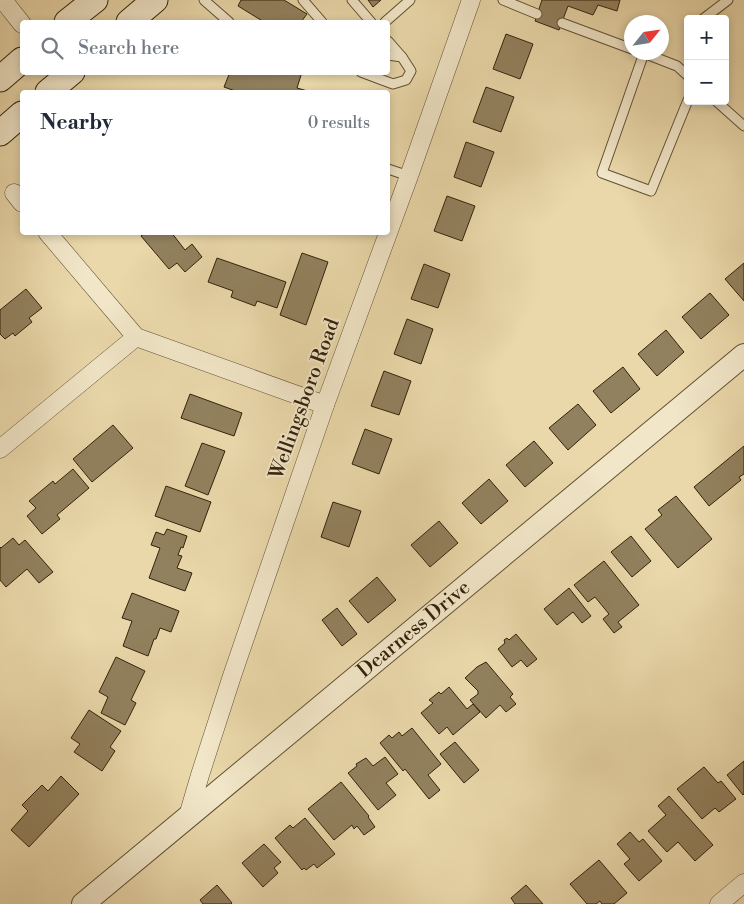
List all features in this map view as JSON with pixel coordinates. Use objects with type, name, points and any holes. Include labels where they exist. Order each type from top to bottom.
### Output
[{"type":"main road","points":[[70,20],[95,0]]},
{"type":"main road","points":[[132,20],[155,0]]},
{"type":"main road","points":[[0,79],[20,62]]},
{"type":"main road","points":[[0,133],[20,116]]},
{"type":"street","points":[[3,0],[20,21]]},
{"type":"street","name":"Wellingsboro Road","points":[[390,228],[471,0]]},
{"type":"street","points":[[50,235],[136,337],[325,405]]},
{"type":"street","name":"Wellingsboro Road","points":[[188,816],[229,686],[325,405],[387,235]]},
{"type":"street","points":[[0,449],[136,337]]},
{"type":"street","name":"Dearness Drive","points":[[83,904],[744,355]]},
{"type":"street","points":[[718,904],[744,882]]},
{"type":"lane","points":[[204,0],[227,20]]},
{"type":"lane","points":[[303,0],[320,20]]},
{"type":"lane","points":[[352,0],[369,20]]},
{"type":"lane","points":[[387,20],[410,0]]},
{"type":"lane","points":[[503,0],[537,14]]},
{"type":"lane","points":[[708,15],[728,0]]},
{"type":"lane","points":[[562,23],[624,46]]},
{"type":"lane","points":[[369,75],[393,84],[406,80],[411,71],[402,56],[390,43]]},
{"type":"lane","points":[[390,55],[402,56]]},
{"type":"lane","points":[[641,60],[602,172],[651,191],[686,105]]},
{"type":"lane","points":[[661,60],[677,66],[684,72]]},
{"type":"lane","points":[[720,105],[744,126]]},
{"type":"lane","points":[[390,170],[409,176]]},
{"type":"building","points":[[241,0],[284,0],[307,14],[302,20],[261,20],[238,6]]},
{"type":"building","points":[[368,0],[381,0],[373,7]]},
{"type":"building","points":[[542,0],[620,0],[617,11],[598,5],[593,15],[568,6],[559,30],[535,21]]},
{"type":"building","points":[[506,34],[533,44],[520,79],[493,69]]},
{"type":"building","points":[[229,75],[301,75],[297,88],[304,90],[232,90],[224,87]]},
{"type":"building","points":[[486,87],[514,97],[501,132],[473,122]]},
{"type":"building","points":[[466,142],[494,152],[481,187],[454,177]]},
{"type":"building","points":[[447,196],[475,206],[462,241],[434,231]]},
{"type":"building","points":[[173,235],[185,250],[192,244],[202,257],[185,272],[177,263],[169,269],[141,236]]},
{"type":"building","points":[[302,253],[328,262],[306,325],[280,315]]},
{"type":"building","points":[[217,258],[286,282],[277,308],[257,301],[255,306],[231,297],[233,291],[208,282]]},
{"type":"building","points":[[744,263],[744,301],[725,279]]},
{"type":"building","points":[[424,264],[450,274],[438,308],[411,299]]},
{"type":"building","points":[[26,289],[42,308],[29,318],[32,322],[15,336],[13,333],[5,339],[0,334],[0,310]]},
{"type":"building","points":[[710,293],[729,315],[701,339],[682,317]]},
{"type":"building","points":[[407,319],[433,329],[421,364],[394,354]]},
{"type":"building","points":[[666,330],[684,352],[657,376],[638,354]]},
{"type":"building","points":[[623,367],[640,389],[611,413],[593,391]]},
{"type":"building","points":[[384,371],[411,381],[399,415],[371,406]]},
{"type":"building","points":[[190,394],[242,413],[234,436],[181,418]]},
{"type":"building","points":[[578,404],[596,425],[568,450],[549,428]]},
{"type":"building","points":[[113,425],[133,448],[92,482],[73,459]]},
{"type":"building","points":[[365,429],[392,439],[379,474],[352,464]]},
{"type":"building","points":[[534,441],[553,463],[525,487],[506,465]]},
{"type":"building","points":[[202,443],[225,451],[208,495],[185,486]]},
{"type":"building","points":[[744,446],[744,474],[739,477],[741,480],[709,506],[694,487]]},
{"type":"building","points":[[73,469],[89,488],[57,515],[60,519],[42,534],[27,516],[36,508],[29,501],[53,481],[55,484]]},
{"type":"building","points":[[489,479],[508,501],[481,524],[462,503]]},
{"type":"building","points":[[166,486],[211,502],[200,532],[155,516]]},
{"type":"building","points":[[676,496],[712,539],[678,568],[645,529],[662,515],[658,510]]},
{"type":"building","points":[[333,502],[361,511],[349,547],[321,537]]},
{"type":"building","points":[[439,521],[458,543],[430,567],[411,545]]},
{"type":"building","points":[[167,529],[187,536],[183,548],[181,547],[178,555],[182,556],[177,568],[192,573],[185,591],[149,578],[160,548],[151,545],[156,532],[164,535]]},
{"type":"building","points":[[631,536],[651,561],[632,577],[611,552]]},
{"type":"building","points":[[13,538],[19,545],[25,540],[53,572],[39,583],[27,569],[6,587],[0,580],[0,547]]},
{"type":"building","points":[[604,561],[639,605],[618,622],[622,627],[614,633],[603,619],[609,614],[595,597],[588,602],[574,585]]},
{"type":"building","points":[[377,577],[396,600],[368,623],[349,601]]},
{"type":"building","points":[[569,588],[591,616],[582,623],[573,612],[557,625],[544,609]]},
{"type":"building","points":[[132,593],[179,611],[171,632],[160,628],[148,656],[123,646],[132,621],[122,618]]},
{"type":"building","points":[[337,608],[357,634],[342,646],[322,620]]},
{"type":"building","points":[[516,634],[537,659],[527,667],[521,660],[512,667],[498,649],[505,643],[504,640],[507,638],[509,640]]},
{"type":"building","points":[[116,657],[145,671],[131,700],[136,703],[125,725],[101,713],[108,697],[99,692]]},
{"type":"building","points":[[486,662],[513,694],[510,697],[516,704],[506,712],[500,705],[486,718],[470,700],[478,694],[478,691],[465,678]]},
{"type":"building","points":[[449,687],[467,709],[473,704],[480,712],[453,735],[447,727],[439,734],[421,713],[433,703],[429,700],[439,692],[441,694]]},
{"type":"building","points":[[89,710],[121,731],[110,747],[115,751],[102,771],[74,752],[80,744],[71,738]]},
{"type":"building","points":[[412,728],[441,764],[428,775],[440,790],[429,799],[405,769],[403,771],[380,743],[389,735],[392,738],[399,732],[402,736]]},
{"type":"building","points":[[455,742],[479,770],[464,783],[440,754]]},
{"type":"building","points":[[385,757],[398,774],[386,783],[396,795],[378,810],[348,773],[357,766],[356,764],[366,758],[373,766]]},
{"type":"building","points":[[744,761],[744,794],[743,795],[727,775]]},
{"type":"building","points":[[704,767],[718,783],[721,781],[736,799],[719,812],[715,808],[702,819],[677,789]]},
{"type":"building","points":[[61,776],[79,794],[29,847],[11,830],[28,811],[22,805],[42,785],[48,791]]},
{"type":"building","points":[[341,782],[369,816],[375,827],[364,835],[357,826],[354,829],[352,825],[334,840],[308,809]]},
{"type":"building","points":[[669,796],[713,845],[695,861],[678,842],[667,852],[648,831],[666,815],[658,806]]},
{"type":"building","points":[[305,818],[335,854],[317,868],[314,864],[306,870],[304,868],[302,870],[275,838],[290,825],[293,828]]},
{"type":"building","points":[[630,832],[639,842],[643,839],[662,861],[639,881],[624,864],[630,859],[617,844]]},
{"type":"building","points":[[264,844],[281,862],[274,868],[278,873],[263,887],[242,863]]},
{"type":"building","points":[[599,860],[627,893],[614,904],[602,904],[600,901],[596,904],[587,904],[570,884]]},
{"type":"building","points":[[217,885],[232,903],[203,904],[200,900]]},
{"type":"building","points":[[526,885],[543,904],[515,904],[511,898]]}]
